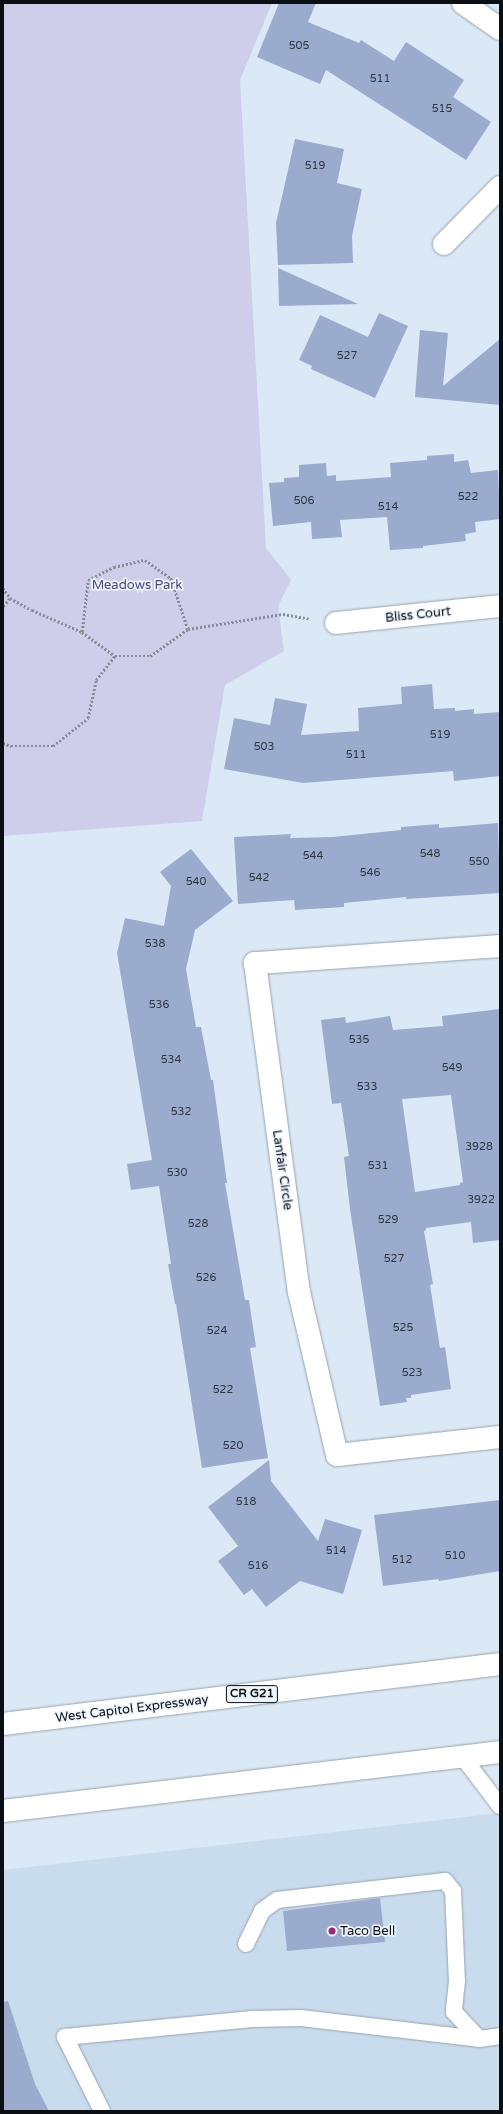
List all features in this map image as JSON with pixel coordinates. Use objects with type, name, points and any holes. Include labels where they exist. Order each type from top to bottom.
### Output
[{"type":"main road","points":[[463,3],[500,29]]},
{"type":"main road","points":[[444,244],[500,186]]},
{"type":"main road","name":"Bliss Court","points":[[336,623],[500,606]]},
{"type":"main road","name":"Lanfair Circle","points":[[500,946],[255,963],[299,1292],[337,1455],[500,1437]]},
{"type":"main road","name":"West Capitol Expressway","points":[[3,1724],[500,1664]]},
{"type":"main road","points":[[3,1811],[500,1752]]},
{"type":"lane","points":[[462,1756],[500,1806]]},
{"type":"lane","points":[[246,1944],[262,1911],[277,1900],[444,1881],[453,1891],[457,1981],[454,2012],[478,2038]]},
{"type":"lane","points":[[102,2111],[65,2038],[252,2019],[301,2018],[478,2038],[500,2036]]},
{"type":"path","points":[[82,632],[88,580],[114,567],[145,560],[171,578],[188,629]]},
{"type":"path","points":[[3,588],[10,598],[32,610],[82,632],[114,656],[150,656],[188,629],[283,614],[336,623]]},
{"type":"path","points":[[3,606],[10,598]]},
{"type":"path","points":[[3,743],[11,746],[53,746],[88,718],[96,680],[114,656]]},
{"type":"shaded area","points":[[500,1813],[500,2111],[3,2111],[3,1870]]},
{"type":"green space","name":"Meadows Park","points":[[3,3],[272,3],[240,80],[266,548],[291,580],[278,606],[284,651],[225,685],[202,821],[3,836]]},
{"type":"building","points":[[279,3],[316,3],[308,22],[359,43],[361,40],[394,61],[406,42],[464,80],[453,97],[491,122],[466,160],[326,70],[320,84],[257,57]]},
{"type":"building","points":[[295,139],[344,149],[337,183],[362,189],[352,236],[353,263],[278,265],[276,223]]},
{"type":"building","points":[[278,268],[358,304],[279,306]]},
{"type":"building","points":[[379,313],[408,326],[375,398],[311,369],[312,366],[299,360],[320,315],[368,337]]},
{"type":"building","points":[[420,330],[448,333],[443,386],[500,339],[500,405],[415,397]]},
{"type":"building","points":[[454,454],[454,462],[468,460],[471,473],[498,470],[500,519],[475,522],[476,532],[465,534],[466,541],[423,546],[423,548],[390,550],[387,517],[340,520],[342,537],[312,539],[311,522],[273,526],[269,483],[284,482],[284,478],[299,477],[299,465],[326,463],[327,476],[336,475],[336,481],[391,477],[390,463],[427,460],[427,456]]},
{"type":"building","points":[[432,684],[434,709],[455,708],[455,711],[474,709],[474,714],[500,712],[500,776],[454,781],[453,771],[303,783],[224,769],[234,718],[270,725],[275,698],[307,704],[301,735],[359,731],[358,708],[402,704],[401,687]]},
{"type":"building","points":[[498,823],[500,893],[406,899],[406,897],[344,903],[344,907],[295,910],[294,900],[238,904],[234,837],[291,834],[290,838],[333,837],[401,830],[401,827],[439,824],[439,828]]},
{"type":"building","points":[[191,849],[233,901],[195,930],[186,969],[196,1027],[201,1027],[211,1080],[213,1080],[227,1183],[225,1183],[245,1300],[249,1300],[256,1347],[250,1348],[268,1458],[202,1468],[176,1304],[168,1264],[171,1264],[159,1186],[131,1190],[127,1164],[152,1160],[117,953],[125,918],[164,926],[171,886],[160,872]]},
{"type":"building","points":[[500,1009],[500,1240],[473,1243],[471,1222],[426,1228],[424,1231],[433,1284],[430,1285],[440,1348],[445,1347],[451,1389],[411,1395],[411,1398],[406,1398],[407,1402],[380,1406],[350,1209],[344,1157],[349,1156],[341,1103],[332,1104],[321,1020],[345,1017],[346,1023],[390,1016],[393,1030],[443,1026],[442,1016]],"holes":[[[451,1095],[463,1182],[460,1183],[460,1185],[415,1192],[402,1099]]]},
{"type":"building","points":[[269,1460],[271,1481],[318,1541],[325,1519],[362,1530],[343,1594],[300,1581],[266,1607],[252,1589],[244,1595],[218,1561],[238,1546],[208,1507]]},
{"type":"building","points":[[500,1500],[500,1571],[439,1581],[438,1579],[383,1586],[374,1515]]},
{"type":"building","name":"Taco Bell","points":[[380,1898],[385,1942],[287,1951],[283,1911]]},
{"type":"building","points":[[8,2001],[35,2084],[49,2111],[3,2111],[3,2002]]},
{"type":"place","name":"Taco Bell","points":[[332,1931]]}]
